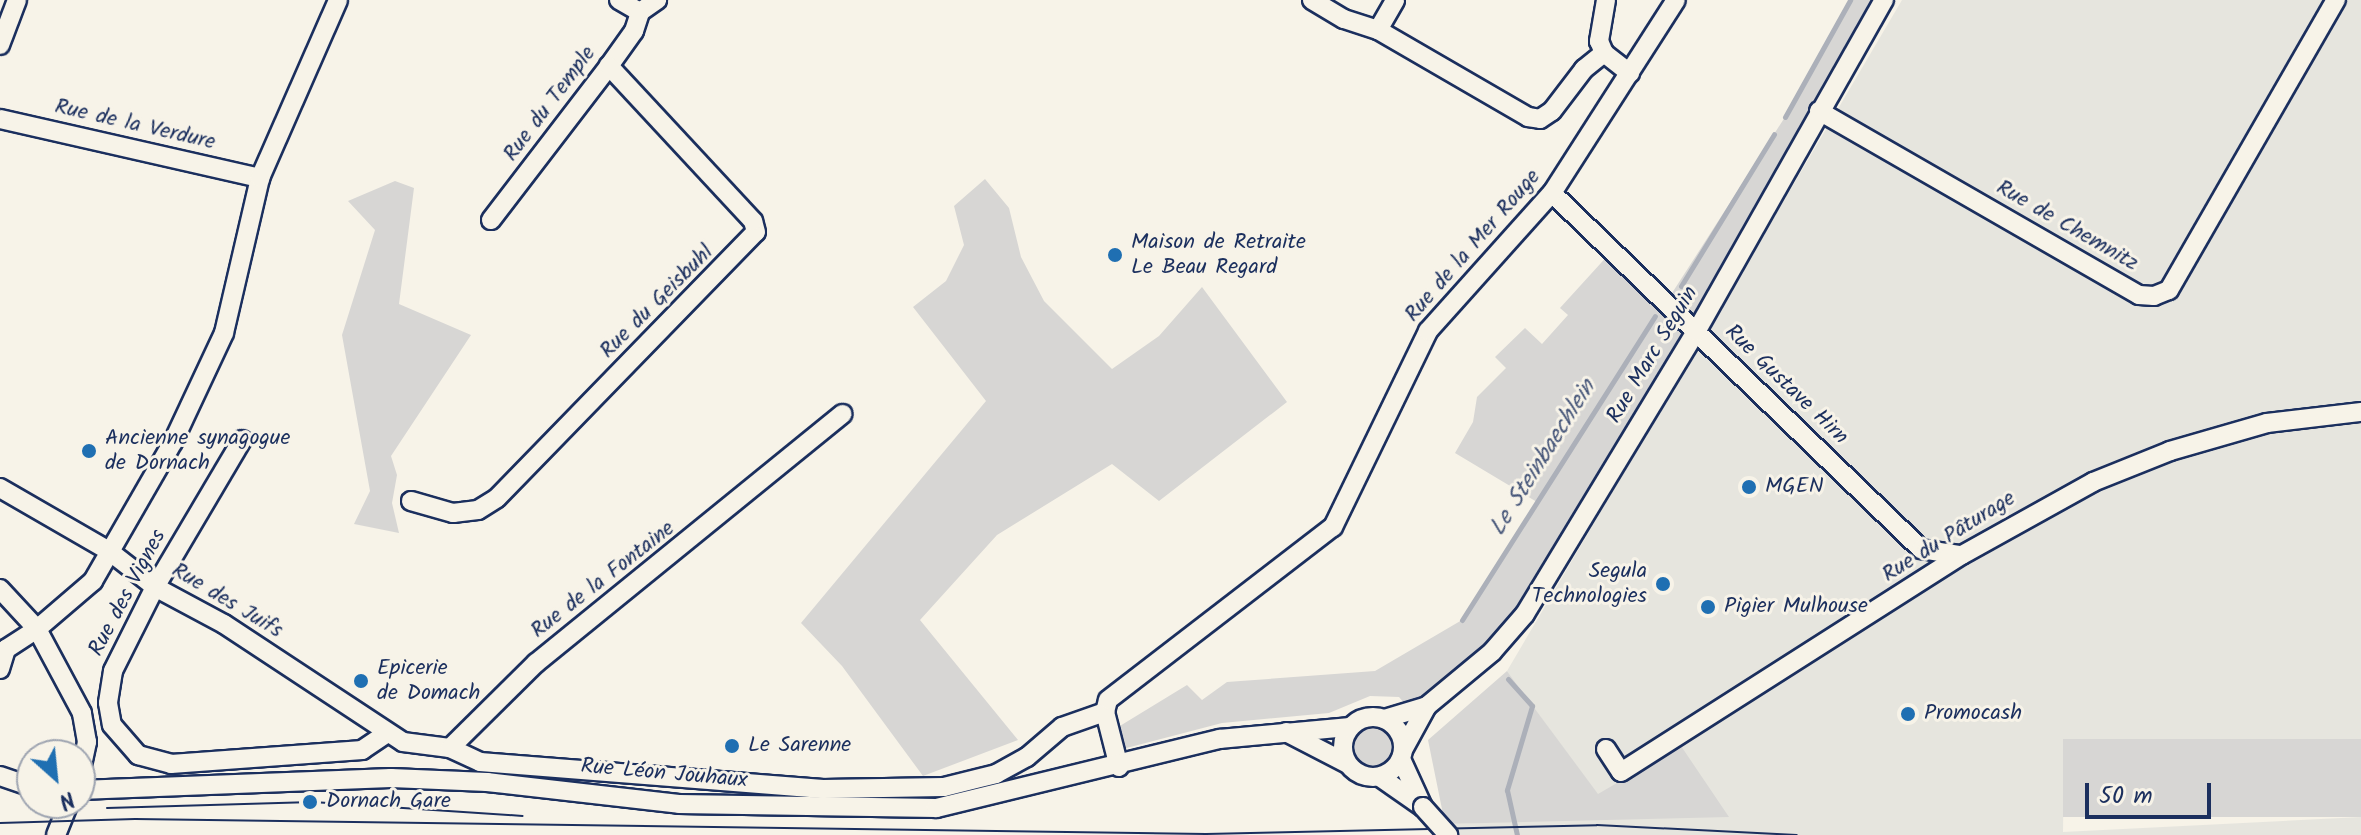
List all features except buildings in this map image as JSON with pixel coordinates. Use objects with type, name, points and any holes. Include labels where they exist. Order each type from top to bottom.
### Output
[{"type":"street","points":[[0,45],[17,0]]},
{"type":"street","points":[[0,669],[6,649],[37,629],[93,581],[173,442],[224,333],[260,178],[338,0]]},
{"type":"street","points":[[619,0],[640,12],[657,0]]},
{"type":"street","points":[[1312,0],[1344,19],[1378,30],[1540,119],[1604,53]]},
{"type":"street","points":[[1378,30],[1395,0]]},
{"type":"street","points":[[1606,0],[1599,26],[1604,53],[1630,73]]},
{"type":"street","name":"Rue de la Mer Rouge","points":[[1105,712],[1108,700],[1123,686],[1333,527],[1428,331],[1552,193],[1676,0]]},
{"type":"street","name":"Rue Marc Seguin","points":[[1384,719],[1427,706],[1473,670],[1517,625],[1696,332],[1884,0]]},
{"type":"street","name":"Rue de Chemnitz","points":[[1819,111],[2139,295],[2154,296],[2169,290],[2334,0]]},
{"type":"street","name":"Rue du Temple","points":[[491,220],[609,66],[634,31],[640,12]]},
{"type":"street","name":"Rue du Geisbuhl","points":[[411,501],[453,513],[478,510],[497,498],[756,232],[753,221],[609,66]]},
{"type":"street","name":"Rue de la Verdure","points":[[0,119],[260,178]]},
{"type":"street","name":"Rue Gustave Hirn","points":[[1552,193],[1921,549]]},
{"type":"street","name":"Rue du Pâturage","points":[[1606,749],[1621,772],[1962,555],[2093,482],[2170,451],[2267,423],[2361,412]]},
{"type":"street","name":"Rue de la Fontaine","points":[[450,748],[536,663],[842,414]]},
{"type":"street","name":"Rue des Vignes","points":[[242,440],[155,587],[109,686],[112,725],[138,755],[171,764],[362,750],[387,733]]},
{"type":"street","name":"Rue des Juifs","points":[[0,488],[109,551],[155,587],[224,624],[387,733]]},
{"type":"street","points":[[1915,586],[1921,549],[1938,556],[1962,555]]},
{"type":"street","points":[[0,589],[37,629],[82,713],[86,739]]},
{"type":"street","name":"Rue Marc Seguin","points":[[1402,754],[1427,706]]},
{"type":"street","points":[[387,733],[403,742],[450,748],[480,762],[585,773],[823,789],[934,788],[996,774],[1027,757],[1062,727],[1105,712],[1119,767]]},
{"type":"street","points":[[1346,763],[1342,745],[1349,727],[1366,718],[1384,719],[1399,731],[1402,754],[1423,807]]},
{"type":"street","name":"Rue Léon Jouhaux","points":[[96,785],[416,778],[679,804],[936,808],[1119,767],[1220,739],[1349,727]]},
{"type":"street","points":[[1284,731],[1346,763],[1361,776],[1380,777],[1423,807],[1448,835]]},
{"type":"street","points":[[1380,777],[1402,754]]},
{"type":"shaded area","points":[[1850,0],[1884,0],[1525,614],[1411,711],[1399,697],[1370,696],[1329,713],[1222,723],[1115,751],[1110,732],[1187,685],[1202,700],[1227,682],[1375,671],[1462,620],[1537,502],[1455,453],[1473,422],[1477,397],[1506,368],[1495,357],[1525,328],[1542,344],[1568,315],[1560,308],[1611,252],[1665,304],[1785,117]]},
{"type":"shaded area","points":[[1902,0],[2361,0],[2361,739],[2064,758],[2063,832],[2361,817],[2361,835],[1444,835],[1445,824],[1502,822],[1598,795],[1507,671]]},
{"type":"shaded area","points":[[985,179],[1009,208],[1021,257],[1044,301],[1112,369],[1159,336],[1202,287],[1287,402],[1159,501],[1112,464],[997,535],[920,620],[1018,740],[923,776],[842,666],[801,623],[986,401],[913,307],[946,281],[964,245],[954,206]]},
{"type":"shaded area","points":[[395,181],[414,188],[399,304],[471,335],[391,456],[397,475],[392,503],[399,533],[354,524],[370,491],[342,335],[375,230],[348,201]]},
{"type":"shaded area","points":[[1507,671],[1598,794],[1681,746],[1729,817],[1445,824],[1428,740]]},
{"type":"shaded area","points":[[1375,726],[1390,732],[1396,747],[1390,762],[1375,768],[1360,762],[1354,747],[1360,732]]},
{"type":"shaded area","points":[[2063,739],[2361,739],[2361,817],[2063,817]]},
{"type":"waterway","name":"Le Steinbaechlein","points":[[1785,117],[1850,0]]},
{"type":"waterway","name":"Le Steinbaechlein","points":[[1681,286],[1774,134]]},
{"type":"waterway","name":"Le Steinbaechlein","points":[[1462,620],[1655,316]]},
{"type":"waterway","name":"Le Steinbaechlein","points":[[1508,679],[1532,706],[1507,790],[1517,835]]},
{"type":"tram line","points":[[107,808],[313,802],[523,816]]},
{"type":"tram line","points":[[0,823],[135,819],[1206,834],[1597,825],[1797,835]]},
{"type":"place","name":"Maison de Retraite Le Beau Regard","points":[[1115,255]]},
{"type":"place","name":"Ancienne synagogue de Dornach","points":[[89,451]]},
{"type":"place","name":"MGEN","points":[[1749,487]]},
{"type":"place","name":"Segula Technologies","points":[[1663,584]]},
{"type":"place","name":"Pigier Mulhouse","points":[[1708,607]]},
{"type":"place","name":"Epicerie de Domach","points":[[361,681]]},
{"type":"place","name":"Promocash","points":[[1908,714]]},
{"type":"place","name":"Le Sarenne","points":[[732,746]]},
{"type":"place","name":"Dornach Gare","points":[[310,802]]}]
